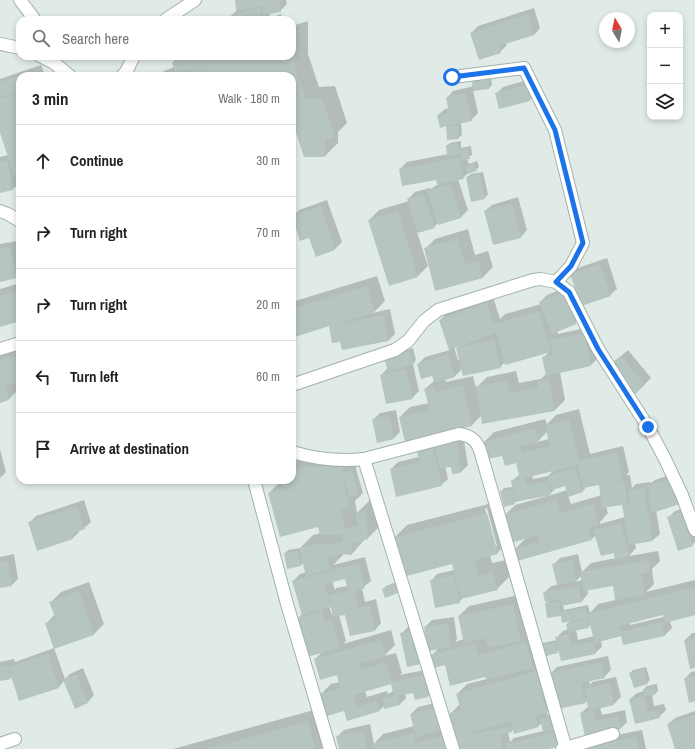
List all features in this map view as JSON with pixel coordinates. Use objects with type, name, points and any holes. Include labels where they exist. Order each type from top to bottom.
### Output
[{"type":"street","points":[[20,0],[32,16]]},
{"type":"street","points":[[171,16],[195,0]]},
{"type":"street","points":[[0,44],[16,47]]},
{"type":"street","points":[[53,60],[66,72]]},
{"type":"street","points":[[126,72],[132,60]]},
{"type":"street","points":[[452,77],[524,68],[555,130],[583,243],[571,266],[556,282]]},
{"type":"street","points":[[0,211],[16,219]]},
{"type":"street","points":[[296,384],[395,350],[408,341],[431,315],[447,307],[533,280],[541,279],[556,282],[569,292],[598,349],[648,427],[662,452],[682,495],[695,530]]},
{"type":"street","points":[[0,349],[16,344]]},
{"type":"street","points":[[296,453],[336,461],[364,459],[459,434],[475,440],[480,450],[564,749],[614,734]]},
{"type":"street","points":[[364,459],[453,749]]},
{"type":"street","points":[[255,484],[287,604],[330,749]]},
{"type":"street","points":[[0,744],[15,739]]},
{"type":"building","points":[[235,0],[279,0],[281,12],[263,15],[262,6],[236,10]]},
{"type":"building","points":[[260,8],[262,16],[231,16]]},
{"type":"building","points":[[528,14],[534,35],[499,46],[501,53],[479,60],[470,33]]},
{"type":"building","points":[[180,60],[295,60],[295,68],[306,99],[322,99],[335,137],[325,140],[325,157],[304,157],[296,132],[296,72],[186,72],[210,64],[175,72],[172,62]]},
{"type":"building","points":[[16,77],[16,92],[0,97],[0,82]]},
{"type":"building","points":[[488,79],[489,89],[473,91],[472,82]]},
{"type":"building","points":[[526,85],[530,101],[499,109],[495,93]]},
{"type":"building","points":[[16,93],[16,180],[0,133],[0,99]]},
{"type":"building","points":[[466,93],[472,121],[448,126],[458,126],[459,139],[447,140],[446,126],[440,128],[437,115],[449,113],[446,97]]},
{"type":"building","points":[[458,144],[459,150],[468,149],[470,159],[461,160],[460,154],[447,156],[446,145]]},
{"type":"building","points":[[459,157],[464,179],[437,184],[436,180],[402,186],[399,169]]},
{"type":"building","points":[[7,160],[13,190],[0,193],[0,162]]},
{"type":"building","points":[[474,163],[477,171],[468,174],[465,166]]},
{"type":"building","points":[[480,174],[485,199],[471,202],[466,177]]},
{"type":"building","points":[[451,184],[461,218],[438,225],[427,191]]},
{"type":"building","points":[[424,194],[435,228],[418,233],[407,199]]},
{"type":"building","points":[[512,203],[521,238],[493,245],[484,211]]},
{"type":"building","points":[[321,206],[335,250],[316,257],[309,238],[300,241],[296,228],[296,215]]},
{"type":"building","points":[[398,211],[418,277],[389,286],[368,220]]},
{"type":"building","points":[[458,239],[465,264],[478,261],[483,278],[435,291],[424,248]]},
{"type":"building","points":[[10,247],[16,278],[0,282],[0,249]]},
{"type":"building","points":[[600,264],[611,296],[581,306],[570,274]]},
{"type":"building","points":[[367,286],[375,312],[335,325],[384,315],[388,341],[342,350],[340,342],[332,343],[329,326],[296,337],[296,308]]},
{"type":"building","points":[[16,291],[16,322],[0,327],[0,296]]},
{"type":"building","points":[[563,292],[576,324],[552,334],[539,302]]},
{"type":"building","points":[[487,303],[494,324],[539,311],[551,352],[505,365],[496,333],[449,350],[439,320]]},
{"type":"building","points":[[584,333],[591,366],[546,376],[542,357],[553,355],[550,340]]},
{"type":"building","points":[[494,339],[501,368],[463,376],[456,348]]},
{"type":"building","points":[[409,350],[414,364],[388,372],[384,358]]},
{"type":"building","points":[[448,354],[455,377],[435,383],[432,376],[421,379],[417,364]]},
{"type":"building","points":[[16,356],[16,383],[5,386],[9,400],[0,403],[0,360]]},
{"type":"building","points":[[621,356],[645,385],[635,394],[610,364]]},
{"type":"building","points":[[406,369],[413,399],[386,404],[380,375]]},
{"type":"building","points":[[549,379],[555,411],[482,424],[476,386],[507,381],[509,393],[538,387],[537,381]]},
{"type":"building","points":[[463,385],[472,426],[405,442],[399,417],[430,410],[424,389],[434,386],[436,392]]},
{"type":"building","points":[[389,416],[394,439],[377,443],[372,419]]},
{"type":"building","points":[[569,419],[579,461],[617,452],[623,480],[604,484],[624,481],[627,503],[630,502],[628,490],[644,488],[653,541],[629,545],[622,505],[602,508],[599,485],[583,488],[578,465],[525,478],[527,485],[548,481],[551,495],[515,502],[511,480],[520,479],[516,463],[505,466],[502,456],[488,459],[483,442],[535,428],[539,442],[520,446],[522,453],[550,446],[545,425]]},
{"type":"building","points":[[457,442],[461,473],[452,474],[451,467],[439,468],[435,445]]},
{"type":"building","points":[[433,447],[442,486],[396,497],[390,469],[419,462],[417,451]]},
{"type":"building","points":[[305,467],[343,467],[343,473],[352,470],[359,494],[349,497],[343,477],[350,507],[341,510],[344,529],[358,525],[355,514],[366,511],[368,539],[352,544],[352,555],[340,554],[327,558],[331,569],[306,576],[299,548],[314,544],[333,544],[343,541],[343,535],[320,535],[318,527],[280,537],[268,493],[281,489],[281,484],[296,484],[296,469]]},
{"type":"building","points":[[575,467],[583,492],[568,497],[565,486],[552,490],[547,476]]},
{"type":"building","points":[[671,478],[680,504],[652,513],[648,499],[650,498],[647,486]]},
{"type":"building","points":[[512,489],[515,504],[504,507],[500,491]]},
{"type":"building","points":[[557,500],[561,513],[593,504],[599,524],[589,527],[592,540],[517,561],[514,549],[540,542],[538,535],[511,543],[503,515]]},
{"type":"building","points":[[77,506],[85,529],[71,534],[73,539],[37,551],[28,522]]},
{"type":"building","points":[[682,512],[693,546],[678,551],[667,517]]},
{"type":"building","points":[[487,513],[498,554],[475,560],[479,576],[493,572],[498,590],[461,599],[452,564],[403,577],[392,538]]},
{"type":"building","points":[[621,523],[630,556],[615,560],[614,553],[601,556],[593,530]]},
{"type":"building","points":[[298,551],[301,566],[287,569],[284,553]]},
{"type":"building","points":[[7,560],[12,586],[0,588],[0,562]]},
{"type":"building","points":[[572,560],[576,581],[557,585],[552,564]]},
{"type":"building","points":[[648,560],[650,572],[641,574],[645,595],[615,600],[613,586],[583,591],[580,572]]},
{"type":"building","points":[[359,563],[365,588],[355,591],[358,608],[370,605],[375,631],[350,636],[345,615],[333,617],[331,607],[302,615],[292,581]],"holes":[[[345,579],[348,591],[329,595],[330,603],[325,584]]]},
{"type":"building","points":[[454,575],[460,603],[435,608],[430,580]]},
{"type":"building","points":[[394,584],[398,593],[385,598],[382,589]]},
{"type":"building","points":[[579,586],[582,602],[561,606],[560,599],[545,602],[543,592]]},
{"type":"building","points":[[695,587],[695,615],[665,623],[663,615],[619,626],[620,632],[662,622],[665,636],[623,645],[621,636],[595,643],[588,618],[562,623],[561,616],[547,618],[545,603],[559,601],[561,612],[585,608],[587,614]]},
{"type":"building","points":[[79,591],[94,635],[54,649],[45,623],[56,619],[49,602]]},
{"type":"building","points":[[513,604],[521,641],[488,648],[485,638],[464,643],[458,616]]},
{"type":"building","points":[[322,611],[325,622],[332,620],[340,648],[307,657],[297,618]]},
{"type":"building","points":[[587,619],[589,628],[568,632],[566,624]]},
{"type":"building","points":[[448,623],[451,647],[428,651],[424,627]]},
{"type":"building","points":[[414,630],[421,664],[407,667],[400,633]]},
{"type":"building","points":[[569,634],[571,646],[593,641],[596,654],[561,661],[555,637]]},
{"type":"building","points":[[695,638],[695,668],[690,669],[684,640]]},
{"type":"building","points":[[381,640],[386,656],[359,664],[361,670],[386,662],[392,682],[424,675],[428,697],[415,700],[413,693],[398,696],[400,705],[384,709],[382,698],[394,696],[391,684],[354,695],[357,707],[377,701],[380,711],[347,721],[344,711],[327,716],[320,694],[340,688],[337,675],[320,680],[314,659]]},
{"type":"building","points":[[526,642],[533,668],[486,680],[485,677],[450,686],[445,665],[434,668],[430,655],[475,643],[478,655]]},
{"type":"building","points":[[555,642],[558,653],[541,657],[539,646]]},
{"type":"building","points":[[48,654],[59,688],[19,701],[8,667]]},
{"type":"building","points":[[601,662],[605,678],[581,683],[586,703],[557,709],[549,673]]},
{"type":"building","points":[[7,665],[11,679],[0,681],[0,666]]},
{"type":"building","points":[[643,669],[648,684],[634,688],[629,673]]},
{"type":"building","points":[[536,671],[547,713],[536,716],[539,727],[514,734],[511,722],[484,729],[461,736],[510,726],[512,732],[500,735],[503,749],[459,749],[457,737],[454,737],[448,714],[461,710],[456,694]]},
{"type":"building","points":[[76,674],[88,703],[75,709],[63,680]]},
{"type":"building","points":[[695,676],[695,701],[689,703],[684,678]]},
{"type":"building","points":[[610,683],[614,705],[593,710],[595,721],[618,716],[621,729],[585,737],[580,713],[589,711],[584,689]]},
{"type":"building","points":[[654,687],[655,695],[644,696],[643,689]]},
{"type":"building","points":[[644,696],[648,712],[658,710],[660,718],[635,724],[629,699]]},
{"type":"building","points":[[437,707],[443,730],[416,737],[410,714]]},
{"type":"building","points":[[695,715],[695,749],[675,749],[667,724]]},
{"type":"building","points":[[549,717],[552,730],[543,732],[540,719]]},
{"type":"building","points":[[308,721],[315,749],[207,749]]},
{"type":"building","points":[[363,731],[367,749],[339,749],[336,736]]},
{"type":"building","points":[[556,732],[560,746],[549,749],[507,749],[506,744]]},
{"type":"building","points":[[413,733],[416,743],[443,736],[447,749],[373,749],[372,744]]},
{"type":"building","points":[[636,737],[638,749],[588,749],[587,746]]},
{"type":"route","points":[[452,77],[524,68],[555,130],[583,243],[571,266],[556,282],[569,292],[589,334],[648,427]]}]
